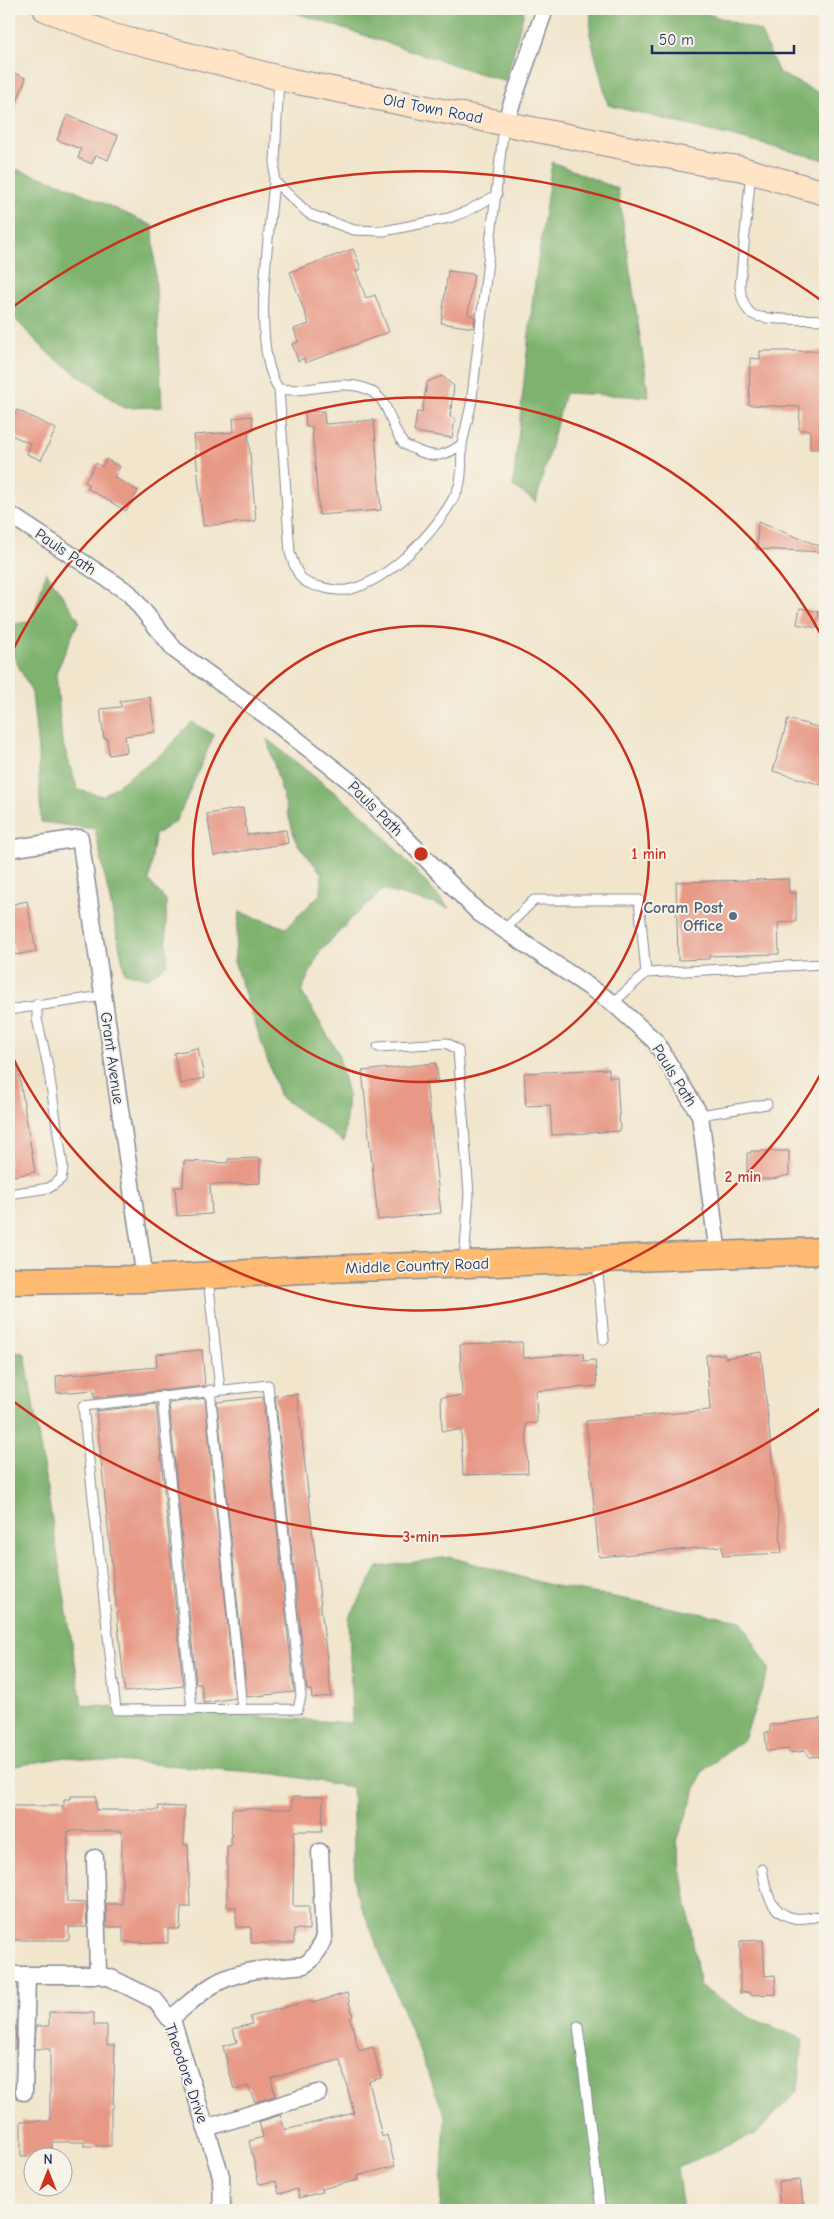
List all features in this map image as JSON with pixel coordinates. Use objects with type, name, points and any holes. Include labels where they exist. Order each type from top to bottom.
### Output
[{"type":"main road","name":"Old Town Road","points":[[45,9],[113,36],[279,78],[752,171],[825,193]]},
{"type":"main road","name":"Middle Country Road","points":[[9,1281],[145,1279],[464,1264],[825,1251]]},
{"type":"street","points":[[505,123],[545,9]]},
{"type":"street","name":"Pauls Path","points":[[9,514],[129,593],[175,650],[272,720],[351,782],[479,913],[613,1002],[655,1040],[700,1115],[718,1254]]},
{"type":"street","name":"Grant Avenue","points":[[9,848],[80,838],[145,1279]]},
{"type":"street","points":[[170,2019],[212,1986],[229,1977],[249,1971],[304,1965],[311,1960],[324,1937],[320,1852]]},
{"type":"street","points":[[95,1858],[98,1976]]},
{"type":"street","name":"Theodore Drive","points":[[9,1975],[98,1976],[119,1982],[154,2000],[173,2023],[220,2176],[222,2210]]},
{"type":"street","points":[[24,2092],[27,1975]]},
{"type":"street","points":[[206,2128],[318,2093]]},
{"type":"lane","points":[[279,78],[274,181],[264,295],[264,321],[272,378],[279,389],[290,553],[295,569],[303,580],[313,586],[327,589],[346,590],[366,583],[392,567],[418,547],[444,513],[459,485],[462,444],[471,405],[505,123]]},
{"type":"lane","points":[[752,171],[740,286],[742,299],[751,314],[762,317],[825,320]]},
{"type":"lane","points":[[274,181],[309,214],[354,230],[384,231],[449,218],[465,212],[497,195]]},
{"type":"lane","points":[[279,389],[294,391],[343,386],[363,388],[381,398],[403,444],[427,455],[448,454],[462,444]]},
{"type":"lane","points":[[505,929],[534,900],[639,900],[646,972]]},
{"type":"lane","points":[[613,1002],[646,972],[825,964]]},
{"type":"lane","points":[[9,1010],[37,1004],[103,996]]},
{"type":"lane","points":[[9,1194],[49,1188],[61,1179],[63,1167],[48,1066],[37,1019],[37,1004]]},
{"type":"lane","points":[[378,1048],[447,1043],[458,1050],[469,1194],[464,1264]]},
{"type":"lane","points":[[700,1115],[767,1104]]},
{"type":"lane","points":[[596,1259],[604,1340]]},
{"type":"lane","points":[[208,1275],[220,1389]]},
{"type":"lane","points":[[268,1384],[301,1696],[298,1709],[116,1710],[83,1406],[220,1389],[268,1384]]},
{"type":"lane","points":[[210,1390],[242,1709]]},
{"type":"lane","points":[[162,1396],[192,1710]]},
{"type":"lane","points":[[762,1869],[767,1895],[771,1904],[778,1911],[794,1918],[825,1915]]},
{"type":"lane","points":[[578,2026],[601,2210]]},
{"type":"green space","points":[[284,9],[520,9],[524,11],[506,82]]},
{"type":"green space","points":[[591,9],[693,9],[760,31],[779,73],[825,96],[825,160],[608,105],[590,35]]},
{"type":"green space","points":[[552,162],[618,189],[649,397],[565,393],[536,502],[513,486],[533,296]]},
{"type":"green space","points":[[9,167],[62,184],[153,226],[162,407],[124,408],[49,354],[9,313]]},
{"type":"green space","points":[[46,572],[79,620],[56,673],[62,741],[78,790],[103,796],[165,751],[192,722],[214,735],[177,820],[155,835],[149,881],[166,900],[167,964],[148,978],[125,973],[95,829],[41,822],[38,750],[32,693],[14,657],[9,625],[32,621]]},
{"type":"green space","points":[[267,739],[368,819],[449,908],[383,890],[352,918],[320,952],[301,991],[338,1053],[348,1095],[344,1142],[280,1097],[234,962],[239,912],[286,928],[321,893],[322,874],[296,842]]},
{"type":"green space","points":[[9,1348],[25,1354],[82,1705],[352,1723],[349,1618],[378,1567],[450,1557],[550,1585],[741,1621],[769,1669],[744,1739],[702,1772],[677,1841],[700,1987],[751,2018],[803,2039],[798,2090],[756,2134],[677,2167],[683,2210],[440,2210],[445,2116],[355,1890],[352,1787],[277,1774],[66,1757],[9,1767]]},
{"type":"building","points":[[9,71],[26,78],[10,120],[9,119]]},
{"type":"building","points":[[67,115],[118,136],[108,160],[96,155],[92,164],[78,158],[81,149],[57,140]]},
{"type":"building","points":[[353,249],[361,269],[356,271],[366,298],[375,295],[389,332],[305,363],[304,358],[298,361],[292,344],[298,342],[294,329],[309,324],[290,272]]},
{"type":"building","points":[[448,271],[474,274],[468,314],[475,317],[474,328],[441,323]]},
{"type":"building","points":[[760,351],[825,351],[825,449],[810,449],[810,430],[799,430],[800,407],[749,405],[750,358],[760,359]]},
{"type":"building","points":[[442,376],[454,386],[450,417],[455,418],[452,438],[414,432],[417,412],[422,413],[427,382]]},
{"type":"building","points":[[17,410],[56,429],[41,460],[27,454],[31,444],[9,434],[9,426]]},
{"type":"building","points":[[324,411],[325,424],[374,420],[381,510],[319,515],[312,427],[306,427],[305,412]]},
{"type":"building","points":[[252,416],[253,431],[248,432],[256,521],[203,526],[194,435],[234,432],[233,418]]},
{"type":"building","points":[[106,459],[120,467],[114,477],[138,491],[126,511],[87,488],[89,485],[85,482],[96,463],[102,467]]},
{"type":"building","points":[[758,522],[825,548],[825,552],[757,549]]},
{"type":"building","points":[[800,608],[819,612],[816,628],[797,624]]},
{"type":"building","points":[[150,697],[155,732],[125,736],[127,752],[109,755],[107,738],[104,739],[100,709],[121,707],[120,701]]},
{"type":"building","points":[[788,719],[825,729],[825,786],[773,771]]},
{"type":"building","points":[[243,808],[247,835],[286,830],[288,843],[214,856],[207,814]]},
{"type":"building","points":[[788,879],[789,893],[796,893],[796,922],[778,923],[779,954],[709,956],[709,959],[678,960],[676,882]]},
{"type":"building","points":[[27,901],[36,951],[15,955],[11,938],[9,939],[9,905]]},
{"type":"building","points":[[198,1048],[204,1078],[181,1084],[174,1053]]},
{"type":"building","points":[[17,1062],[35,1172],[9,1177],[9,1063]]},
{"type":"building","points":[[436,1063],[438,1080],[426,1081],[441,1213],[378,1220],[362,1071]]},
{"type":"building","points":[[609,1069],[609,1077],[617,1077],[620,1131],[552,1135],[550,1105],[526,1106],[524,1073]]},
{"type":"building","points":[[751,1151],[789,1151],[789,1175],[773,1179],[747,1179],[747,1153],[751,1153]]},
{"type":"building","points":[[260,1158],[260,1183],[210,1185],[212,1214],[177,1216],[175,1187],[183,1187],[184,1161],[228,1163],[228,1159]]},
{"type":"building","points":[[522,1342],[523,1358],[583,1353],[584,1361],[595,1360],[597,1386],[536,1391],[537,1423],[526,1423],[528,1473],[463,1475],[461,1430],[442,1431],[441,1397],[462,1396],[460,1344]]},
{"type":"building","points":[[202,1350],[205,1386],[94,1398],[94,1390],[57,1393],[56,1376],[157,1367],[156,1354]]},
{"type":"building","points":[[761,1352],[782,1553],[723,1556],[722,1546],[599,1557],[586,1421],[710,1410],[706,1355],[725,1354],[725,1358]]},
{"type":"building","points":[[297,1394],[331,1696],[312,1698],[311,1690],[307,1690],[275,1396]]},
{"type":"building","points":[[263,1397],[294,1692],[247,1697],[217,1402]]},
{"type":"building","points":[[205,1398],[235,1698],[204,1703],[201,1684],[196,1684],[169,1403]]},
{"type":"building","points":[[156,1404],[183,1686],[125,1692],[96,1411]]},
{"type":"building","points":[[825,1718],[825,1756],[809,1757],[806,1751],[789,1753],[789,1749],[767,1751],[765,1733],[770,1731],[770,1725]]},
{"type":"building","points":[[71,1796],[96,1796],[96,1810],[159,1810],[158,1806],[184,1807],[184,1845],[188,1845],[190,1907],[181,1907],[180,1929],[168,1929],[168,1943],[123,1942],[123,1927],[107,1927],[106,1904],[122,1904],[122,1831],[68,1831],[67,1902],[86,1903],[87,1927],[69,1927],[69,1940],[14,1940],[14,1924],[9,1924],[9,1806],[64,1806],[64,1799],[71,1799]]},
{"type":"building","points":[[292,1797],[323,1797],[322,1831],[294,1831],[293,1906],[309,1906],[309,1930],[294,1929],[294,1943],[251,1943],[251,1927],[236,1927],[236,1907],[227,1907],[227,1846],[231,1846],[232,1809],[292,1809]]},
{"type":"building","points":[[763,1940],[765,1976],[775,1975],[776,1994],[751,1995],[750,1992],[740,1993],[740,1941]]},
{"type":"building","points":[[347,1993],[353,2017],[350,2018],[359,2051],[373,2047],[381,2078],[369,2081],[382,2137],[387,2135],[395,2166],[357,2176],[358,2180],[321,2189],[322,2192],[299,2198],[297,2189],[279,2194],[276,2181],[259,2184],[249,2141],[263,2137],[259,2122],[280,2115],[285,2130],[354,2113],[340,2060],[271,2078],[275,2096],[255,2102],[248,2086],[234,2090],[223,2046],[237,2042],[233,2029],[252,2024],[250,2017],[311,2000],[312,2003]]},
{"type":"building","points":[[49,2012],[94,2013],[94,2025],[107,2025],[107,2045],[115,2045],[111,2146],[84,2146],[84,2142],[52,2142],[52,2146],[22,2146],[21,2156],[21,2121],[50,2121],[50,2049],[35,2049],[36,2026],[49,2026]]},
{"type":"building","points":[[9,2026],[16,2026],[15,2049],[9,2049]]},
{"type":"building","points":[[800,2180],[804,2210],[780,2210],[778,2182]]},
{"type":"place","name":"Coram Post Office","points":[[733,916]]}]
